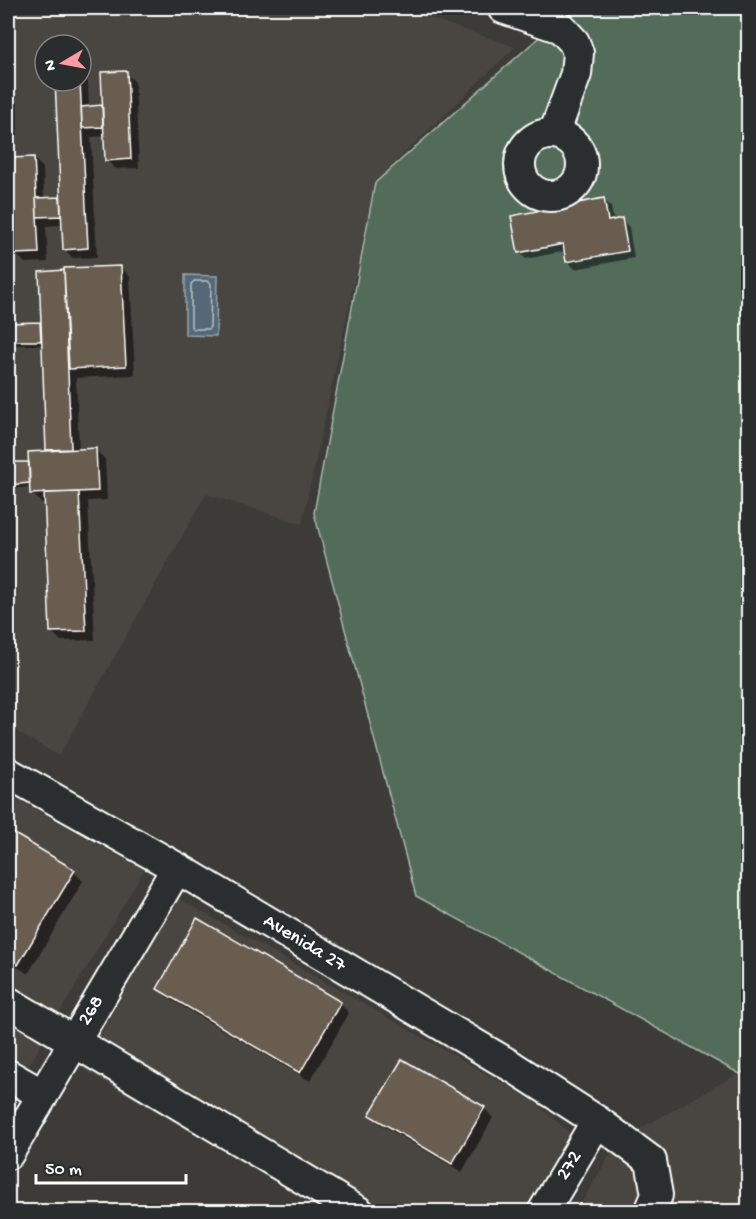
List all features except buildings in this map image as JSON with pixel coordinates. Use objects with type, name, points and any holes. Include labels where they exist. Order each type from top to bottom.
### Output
[{"type":"street","points":[[503,8],[561,28],[574,42],[578,53],[576,74],[554,134]]},
{"type":"street","name":"Avenida 27","points":[[8,773],[177,868],[513,1067],[597,1121],[651,1161],[657,1195],[650,1212]]},
{"type":"street","name":"268","points":[[8,1154],[177,868]]},
{"type":"street","points":[[8,1002],[359,1212]]},
{"type":"street","points":[[8,1075],[42,1095]]},
{"type":"street","name":"272","points":[[543,1212],[597,1121]]},
{"type":"shaded area","points":[[22,8],[401,8],[515,47],[376,181],[302,524],[206,494],[59,756],[8,727],[8,31]]},
{"type":"shaded area","points":[[8,794],[144,870],[8,1101]]},
{"type":"shaded area","points":[[178,898],[534,1101],[572,1135],[527,1211],[327,1211],[81,1068]]},
{"type":"shaded area","points":[[748,1068],[748,1211],[576,1212],[618,1141]]},
{"type":"green space","points":[[572,8],[748,8],[748,1068],[740,1074],[416,896],[314,513],[375,183]]},
{"type":"water","points":[[185,275],[217,276],[216,336],[185,335]]}]
